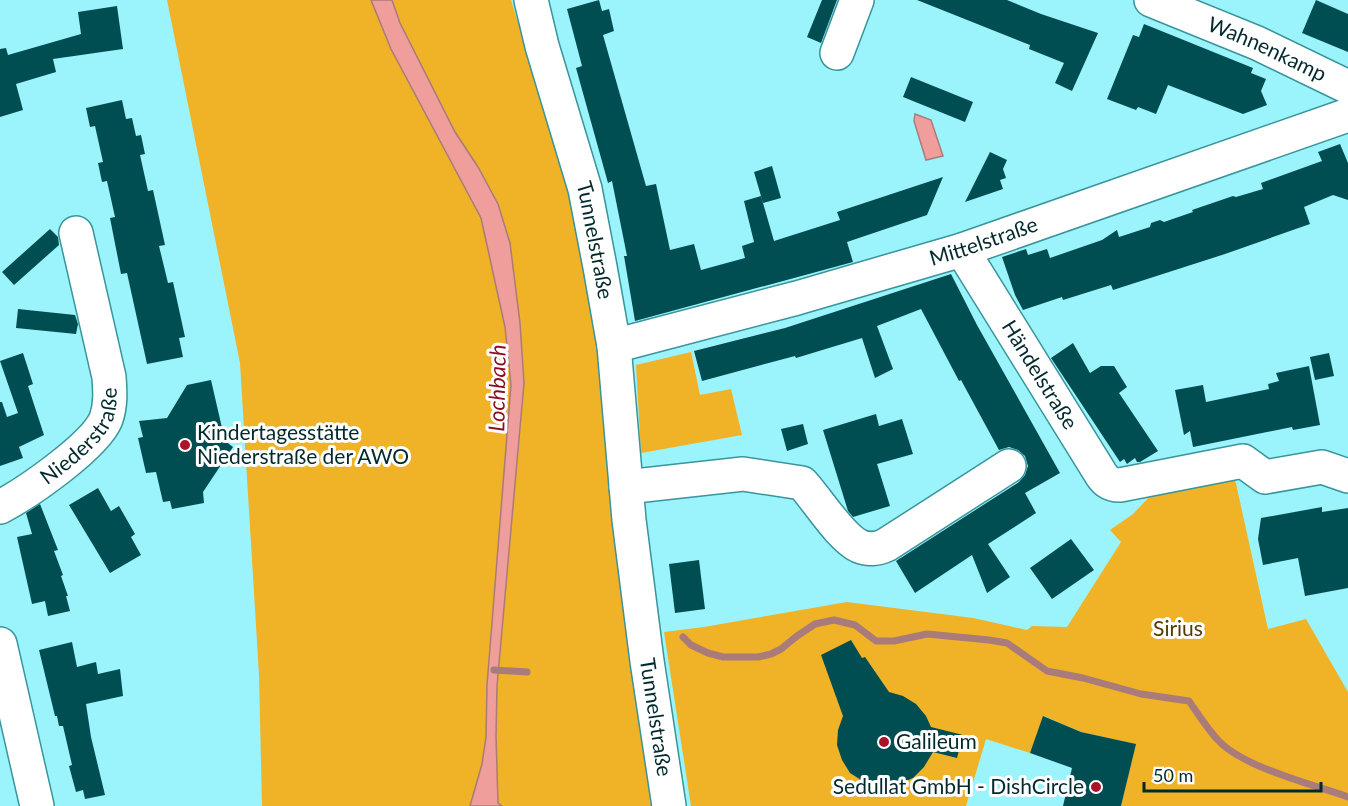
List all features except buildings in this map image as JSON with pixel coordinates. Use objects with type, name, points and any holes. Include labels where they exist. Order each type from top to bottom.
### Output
[{"type":"street","name":"Tunnelstraße","points":[[531,0],[542,46],[585,189],[614,346],[626,487],[647,661],[669,806]]},
{"type":"street","points":[[837,53],[857,0]]},
{"type":"street","name":"Wahnenkamp","points":[[1151,0],[1206,11],[1257,43],[1348,87]]},
{"type":"street","name":"Mittelstraße","points":[[614,346],[797,298],[962,250],[1348,115]]},
{"type":"street","name":"Niederstraße","points":[[0,507],[70,459],[99,431],[109,410],[109,377],[76,233]]},
{"type":"street","name":"Händelstraße","points":[[962,250],[1105,481],[1114,485],[1128,484],[1243,462],[1265,477],[1322,467],[1348,476]]},
{"type":"street","points":[[626,487],[743,474],[802,483],[844,533],[854,542],[874,549],[886,545],[1009,466]]},
{"type":"street","points":[[0,644],[37,806]]},
{"type":"green space","points":[[167,0],[511,0],[566,178],[604,380],[659,806],[262,806],[259,675],[240,363]]},
{"type":"green space","points":[[691,352],[700,395],[731,389],[742,435],[641,453],[636,365]]},
{"type":"green space","name":"Sirius","points":[[1235,479],[1268,629],[1306,619],[1348,692],[1348,806],[1121,806],[1135,744],[1081,732],[1044,716],[1030,753],[986,739],[966,806],[691,806],[664,632],[847,602],[973,618],[1027,630],[1032,626],[1067,627],[1121,542],[1110,530],[1133,514],[1153,493]]},
{"type":"shaded area","points":[[371,0],[392,0],[400,23],[455,132],[478,167],[498,204],[510,243],[520,323],[524,383],[497,686],[498,803],[502,806],[470,806],[482,764],[486,737],[487,685],[511,385],[505,327],[481,218],[391,49]]},
{"type":"shaded area","points":[[915,114],[931,120],[943,156],[926,160],[914,121]]},
{"type":"waterway","points":[[683,637],[691,645],[708,653],[723,657],[758,657],[781,649],[815,624],[834,620],[855,625],[876,641],[894,641],[927,634],[1007,643],[1047,671],[1141,694],[1189,701],[1206,726],[1228,749],[1278,774],[1348,797]]},
{"type":"waterway","points":[[494,670],[527,672]]},
{"type":"place","name":"Kindertagesstätte Niederstraße der AWO","points":[[185,445]]},
{"type":"place","name":"Galileum","points":[[884,742]]},
{"type":"place","name":"Sedullat GmbH - DishCircle","points":[[1096,787]]},
{"type":"water label","name":"Lochbach","points":[[497,388]]}]
